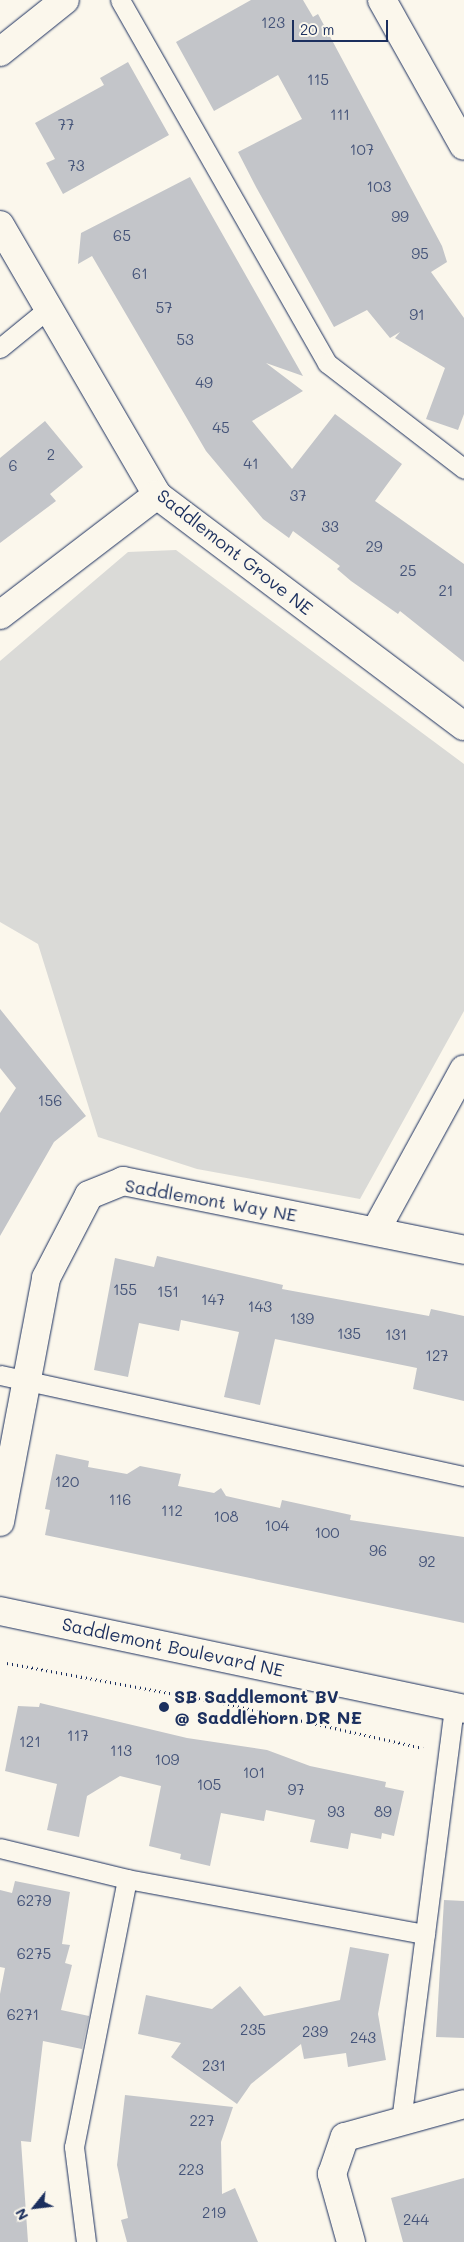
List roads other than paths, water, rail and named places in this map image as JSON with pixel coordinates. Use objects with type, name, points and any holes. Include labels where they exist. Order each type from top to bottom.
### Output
[{"type":"street","points":[[0,52],[65,0]]},
{"type":"street","points":[[382,0],[464,146]]},
{"type":"street","name":"Saddlemont Grove NE","points":[[0,225],[157,496],[464,726]]},
{"type":"street","points":[[0,615],[157,496]]},
{"type":"street","points":[[376,1230],[464,1068]]},
{"type":"street","name":"Saddlemont Way NE","points":[[0,1522],[46,1278],[89,1195],[123,1181],[376,1230],[464,1250]]},
{"type":"street","name":"Saddlemont Boulevard NE","points":[[0,1611],[459,1708]]},
{"type":"street","points":[[351,2242],[332,2174],[345,2137],[464,2104]]},
{"type":"lane","points":[[120,0],[327,363],[464,470]]},
{"type":"lane","points":[[0,348],[49,308]]},
{"type":"lane","points":[[0,1375],[299,1443],[464,1476]]},
{"type":"lane","points":[[402,2121],[446,1754],[459,1708]]},
{"type":"lane","points":[[0,1848],[127,1879],[425,1934]]},
{"type":"lane","points":[[86,2242],[74,2146],[127,1879]]},
{"type":"place","name":"SB Saddlemont BV @ Saddlehorn DR NE","points":[[164,1707]]}]
